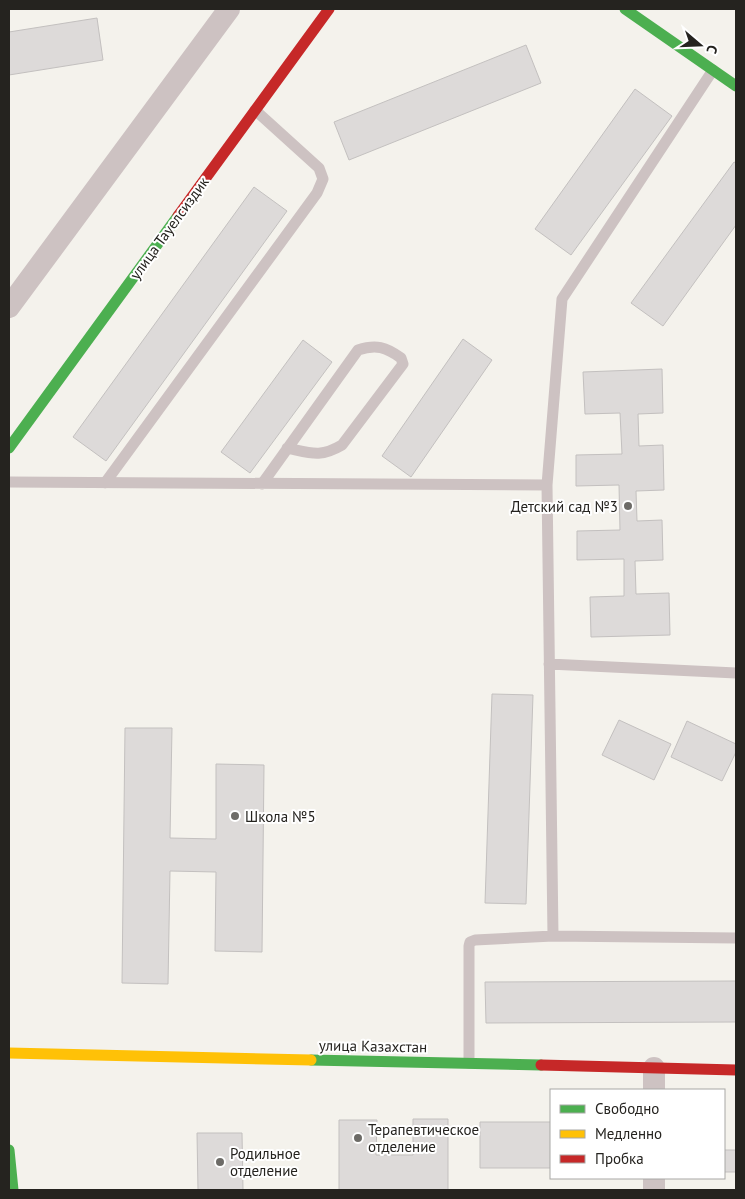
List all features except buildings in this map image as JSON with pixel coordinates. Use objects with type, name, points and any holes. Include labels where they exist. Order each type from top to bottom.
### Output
[{"type":"street","points":[[9,307],[230,9]]},
{"type":"street","name":"улица Тауелсиздик","points":[[9,448],[329,9]]},
{"type":"street","points":[[624,9],[736,86]]},
{"type":"street","name":"улица Казахстан","points":[[9,1053],[736,1070]]},
{"type":"street","points":[[654,1068],[654,1089]]},
{"type":"street","points":[[9,1150],[13,1190]]},
{"type":"lane","points":[[553,936],[547,485],[562,299],[713,70]]},
{"type":"lane","points":[[105,483],[317,193],[322,180],[320,168],[255,110]]},
{"type":"lane","points":[[262,484],[287,448],[358,350],[370,346],[390,350],[402,358],[403,364],[342,445],[329,452],[318,454],[287,448]]},
{"type":"lane","points":[[9,482],[547,485]]},
{"type":"lane","points":[[550,664],[736,673]]},
{"type":"lane","points":[[469,1063],[470,942],[475,940],[553,936],[736,938]]},
{"type":"traffic: fast","points":[[625,9],[736,86]]},
{"type":"traffic: fast","points":[[9,448],[178,216]]},
{"type":"traffic: fast","points":[[311,1060],[541,1065]]},
{"type":"traffic: fast","points":[[9,1150],[13,1190]]},
{"type":"traffic: slow","points":[[9,1053],[311,1060]]},
{"type":"traffic: jam","points":[[178,216],[329,9]]},
{"type":"traffic: jam","points":[[541,1065],[736,1070]]},
{"type":"place","name":"Детский сад №3","points":[[628,506]]},
{"type":"place","name":"Школа №5","points":[[235,816]]},
{"type":"place","name":"Терапевтическое отделение","points":[[358,1138]]},
{"type":"place","name":"Родильное отделение","points":[[220,1162]]}]
